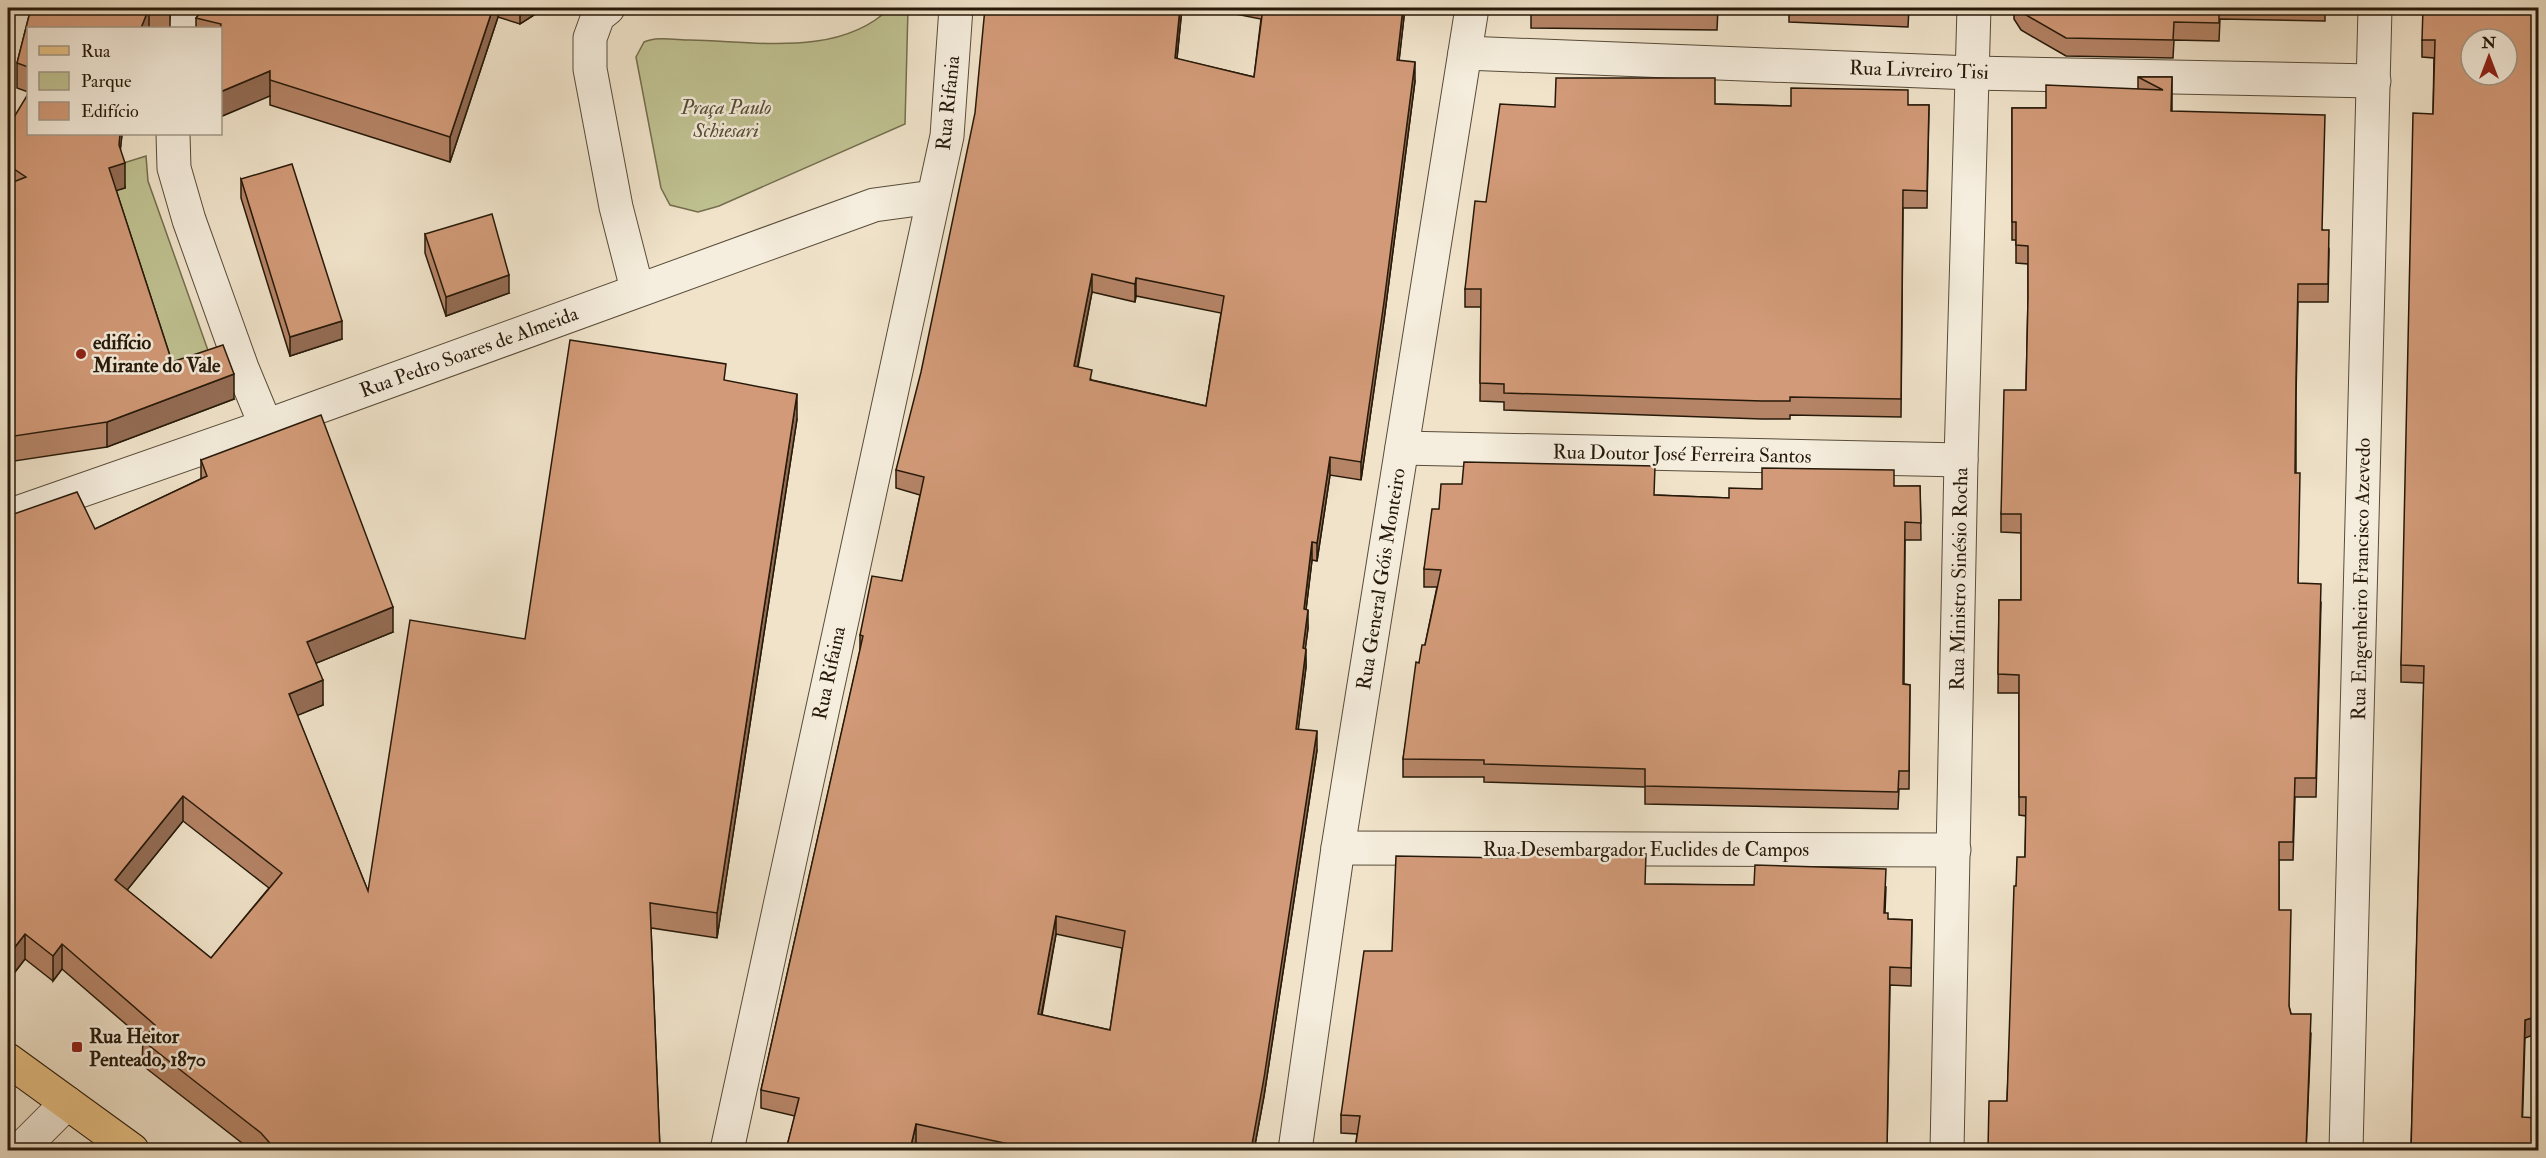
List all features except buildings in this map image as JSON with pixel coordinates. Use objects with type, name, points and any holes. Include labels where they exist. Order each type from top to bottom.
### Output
[{"type":"main road","points":[[8,1060],[132,1150]]},
{"type":"street","points":[[186,27],[189,8]]},
{"type":"street","points":[[608,8],[598,16],[590,38],[590,69],[616,207],[638,289]]},
{"type":"street","name":"Rua Rifania","points":[[933,197],[947,136],[956,8]]},
{"type":"street","name":"Rua General Góis Monteiro","points":[[1295,1150],[1338,848],[1472,8]]},
{"type":"street","name":"Rua Ministro Sinésio Rocha","points":[[1947,1150],[1961,460],[1974,8]]},
{"type":"street","name":"Rua Engenheiro Francisco Azevedo","points":[[2346,1150],[2375,8]]},
{"type":"street","name":"Rua Livreiro Tisi","points":[[1464,53],[1972,73],[2374,81]]},
{"type":"street","points":[[173,135],[174,168],[189,220],[242,368],[266,426]]},
{"type":"street","name":"Rua Pedro Soares de Almeida","points":[[8,516],[266,426],[874,205],[933,197]]},
{"type":"street","name":"Rua Rifaina","points":[[727,1150],[933,197]]},
{"type":"street","name":"Rua Doutor José Ferreira Santos","points":[[1402,448],[1961,460]]},
{"type":"street","name":"Rua Desembargador Euclides de Campos","points":[[1338,848],[1954,850]]},
{"type":"street","points":[[20,1150],[66,1102]]},
{"type":"green space","name":"Praça Paulo Schiesari","points":[[890,8],[908,8],[905,124],[719,206],[698,212],[670,205],[661,188],[636,57],[644,42],[661,39],[768,43],[821,40],[846,34],[869,24]]},
{"type":"green space","points":[[146,156],[148,181],[216,373],[172,387],[109,193],[117,165]]},
{"type":"place","name":"edifício Mirante do Vale","points":[[81,354]]},
{"type":"place","name":"Rua Heitor Penteado, 1870","points":[[77,1047]]}]
